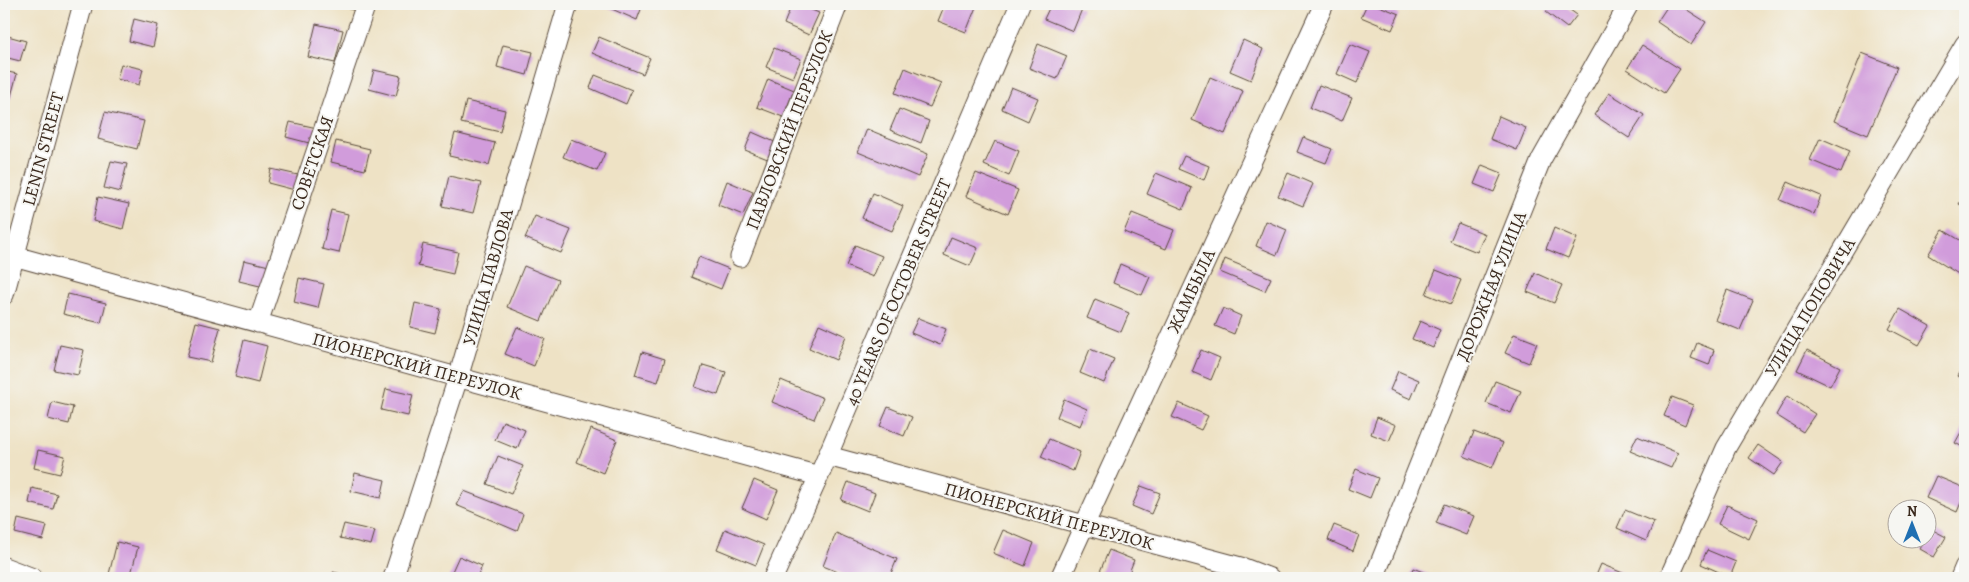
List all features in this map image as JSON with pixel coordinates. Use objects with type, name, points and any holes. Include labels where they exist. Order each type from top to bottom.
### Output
[{"type":"street","name":"LENIN STREET","points":[[4,295],[6,276],[14,256],[83,4]]},
{"type":"street","name":"СОВЕТСКАЯ","points":[[258,323],[366,4]]},
{"type":"street","name":"УЛИЦА ПАВЛОВА","points":[[393,578],[458,378],[568,4]]},
{"type":"street","name":"ПАВЛОВСКИЙ ПЕРЕУЛОК","points":[[740,257],[838,4]]},
{"type":"street","name":"40 YEARS OF OCTOBER STREET","points":[[773,578],[828,456],[1020,4]]},
{"type":"street","name":"ЖАМБЫЛА","points":[[1060,578],[1324,4]]},
{"type":"street","name":"ДОРОЖНАЯ УЛИЦА","points":[[1374,578],[1541,160],[1629,4]]},
{"type":"street","name":"УЛИЦА ПОПОВИЧА","points":[[1669,578],[1726,448],[1965,44]]},
{"type":"street","name":"ПИОНЕРСКИЙ ПЕРЕУЛОК","points":[[14,256],[819,476]]},
{"type":"street","name":"ПИОНЕРСКИЙ ПЕРЕУЛОК","points":[[828,456],[1244,568],[1270,578]]},
{"type":"street","points":[[1960,578],[1965,566]]},
{"type":"street","points":[[4,567],[33,578]]},
{"type":"building","points":[[330,4],[359,4],[357,11]]},
{"type":"building","points":[[606,4],[643,4],[637,20],[605,6]]},
{"type":"building","points":[[792,4],[797,4],[819,13],[809,35],[784,24]]},
{"type":"building","points":[[810,4],[822,4],[820,8]]},
{"type":"building","points":[[945,4],[968,4],[976,7],[966,32],[938,21]]},
{"type":"building","points":[[1051,4],[1070,4],[1082,9],[1073,31],[1044,19]]},
{"type":"building","points":[[1367,4],[1374,4],[1399,14],[1392,30],[1361,17]]},
{"type":"building","points":[[1552,4],[1562,4],[1577,15],[1567,28],[1546,12]]},
{"type":"building","points":[[1669,4],[1678,4],[1706,22],[1691,45],[1657,22]]},
{"type":"building","points":[[134,19],[158,25],[153,47],[129,41]]},
{"type":"building","points":[[316,24],[343,30],[335,63],[308,57]]},
{"type":"building","points":[[4,35],[26,41],[20,61],[4,57]]},
{"type":"building","points":[[599,37],[650,58],[643,74],[592,53]]},
{"type":"building","points":[[1243,40],[1263,49],[1251,80],[1230,71]]},
{"type":"building","points":[[1038,44],[1067,56],[1057,79],[1029,68]]},
{"type":"building","points":[[1350,44],[1370,52],[1357,83],[1337,74]]},
{"type":"building","points":[[503,45],[533,52],[527,75],[497,67]]},
{"type":"building","points":[[1642,45],[1680,69],[1664,93],[1627,69]]},
{"type":"building","points":[[774,48],[801,59],[793,78],[766,67]]},
{"type":"building","points":[[1862,53],[1897,67],[1868,135],[1834,121]]},
{"type":"building","points":[[121,64],[143,69],[139,85],[117,79]]},
{"type":"building","points":[[905,68],[941,83],[930,107],[895,93]]},
{"type":"building","points":[[374,70],[401,76],[396,96],[369,89]]},
{"type":"building","points":[[4,71],[17,74],[10,100],[4,98]]},
{"type":"building","points":[[595,75],[632,90],[626,104],[590,88]]},
{"type":"building","points":[[1210,77],[1243,91],[1225,134],[1192,120]]},
{"type":"building","points":[[768,79],[794,90],[783,117],[757,107]]},
{"type":"building","points":[[1319,85],[1352,98],[1342,121],[1310,108]]},
{"type":"building","points":[[1011,87],[1038,98],[1028,121],[1002,109]]},
{"type":"building","points":[[1609,93],[1644,115],[1629,138],[1594,115]]},
{"type":"building","points":[[466,101],[505,110],[500,132],[461,123]]},
{"type":"building","points":[[899,109],[929,121],[921,143],[890,130]]},
{"type":"building","points":[[105,112],[144,121],[137,149],[98,139]]},
{"type":"building","points":[[1499,116],[1526,128],[1517,150],[1490,139]]},
{"type":"building","points":[[290,122],[317,128],[313,144],[286,137]]},
{"type":"building","points":[[867,129],[928,154],[918,177],[858,152]]},
{"type":"building","points":[[752,132],[777,143],[770,160],[745,150]]},
{"type":"building","points":[[455,133],[495,143],[489,165],[449,156]]},
{"type":"building","points":[[1303,137],[1332,149],[1326,163],[1297,152]]},
{"type":"building","points":[[1820,138],[1850,151],[1841,173],[1810,160]]},
{"type":"building","points":[[571,139],[605,153],[597,171],[563,157]]},
{"type":"building","points":[[336,141],[370,149],[365,170],[331,162]]},
{"type":"building","points":[[995,141],[1019,151],[1009,176],[984,165]]},
{"type":"building","points":[[1184,156],[1209,166],[1204,180],[1178,169]]},
{"type":"building","points":[[111,161],[127,164],[120,192],[104,188]]},
{"type":"building","points":[[1482,165],[1502,173],[1494,192],[1474,184]]},
{"type":"building","points":[[271,169],[298,175],[295,190],[268,183]]},
{"type":"building","points":[[976,173],[1018,190],[1008,214],[966,196]]},
{"type":"building","points":[[1156,173],[1192,188],[1183,209],[1147,194]]},
{"type":"building","points":[[1288,173],[1313,184],[1303,206],[1278,196]]},
{"type":"building","points":[[449,176],[481,183],[473,213],[442,206]]},
{"type":"building","points":[[727,181],[753,192],[743,215],[718,205]]},
{"type":"building","points":[[1788,182],[1821,196],[1814,214],[1780,200]]},
{"type":"building","points":[[873,193],[903,206],[892,231],[862,218]]},
{"type":"building","points":[[1965,194],[1965,207],[1959,204]]},
{"type":"building","points":[[98,197],[129,204],[123,229],[93,221]]},
{"type":"building","points":[[331,210],[348,214],[339,253],[322,249]]},
{"type":"building","points":[[1132,213],[1174,230],[1166,249],[1124,232]]},
{"type":"building","points":[[535,216],[571,230],[561,253],[525,238]]},
{"type":"building","points":[[1266,221],[1287,230],[1277,255],[1256,246]]},
{"type":"building","points":[[1458,223],[1485,234],[1477,252],[1450,241]]},
{"type":"building","points":[[1554,228],[1577,238],[1568,258],[1546,249]]},
{"type":"building","points":[[1943,230],[1965,243],[1965,266],[1960,275],[1928,255]]},
{"type":"building","points":[[951,237],[978,248],[970,266],[944,255]]},
{"type":"building","points":[[423,244],[458,252],[453,274],[418,266]]},
{"type":"building","points":[[855,245],[882,256],[873,277],[846,266]]},
{"type":"building","points":[[699,257],[729,269],[721,289],[691,277]]},
{"type":"building","points":[[1225,259],[1271,278],[1265,291],[1220,272]]},
{"type":"building","points":[[244,260],[269,266],[264,287],[239,281]]},
{"type":"building","points":[[1120,264],[1150,277],[1142,295],[1113,283]]},
{"type":"building","points":[[524,266],[558,280],[541,321],[507,307]]},
{"type":"building","points":[[1436,270],[1461,280],[1451,304],[1426,294]]},
{"type":"building","points":[[1535,273],[1562,285],[1554,303],[1527,292]]},
{"type":"building","points":[[299,278],[324,284],[318,308],[294,302]]},
{"type":"building","points":[[1727,290],[1753,300],[1740,330],[1715,320]]},
{"type":"building","points":[[68,294],[106,303],[101,323],[63,314]]},
{"type":"building","points":[[1095,299],[1129,313],[1121,332],[1087,318]]},
{"type":"building","points":[[415,303],[441,309],[435,333],[410,327]]},
{"type":"building","points":[[1223,308],[1241,316],[1234,334],[1215,326]]},
{"type":"building","points":[[1900,309],[1930,326],[1919,345],[1889,329]]},
{"type":"building","points":[[918,318],[946,329],[940,345],[911,333]]},
{"type":"building","points":[[1420,321],[1440,330],[1433,348],[1412,339]]},
{"type":"building","points":[[196,322],[220,328],[211,362],[187,357]]},
{"type":"building","points":[[819,324],[846,336],[836,360],[809,348]]},
{"type":"building","points":[[517,327],[545,339],[534,366],[505,354]]},
{"type":"building","points":[[1514,334],[1537,343],[1529,363],[1505,353]]},
{"type":"building","points":[[244,340],[267,346],[258,383],[235,377]]},
{"type":"building","points":[[1697,343],[1714,350],[1709,365],[1691,358]]},
{"type":"building","points":[[60,345],[84,350],[78,375],[54,370]]},
{"type":"building","points":[[1090,349],[1114,359],[1104,383],[1080,373]]},
{"type":"building","points":[[1201,350],[1220,358],[1211,380],[1192,372]]},
{"type":"building","points":[[1807,350],[1840,367],[1830,386],[1797,370]]},
{"type":"building","points":[[642,352],[665,359],[658,382],[635,375]]},
{"type":"building","points":[[703,365],[726,372],[718,395],[695,387]]},
{"type":"building","points":[[1965,365],[1965,381],[1958,376]]},
{"type":"building","points":[[1398,371],[1419,380],[1411,399],[1390,390]]},
{"type":"building","points":[[781,380],[823,398],[814,419],[772,402]]},
{"type":"building","points":[[1495,381],[1521,391],[1511,413],[1486,403]]},
{"type":"building","points":[[386,389],[413,395],[408,416],[381,410]]},
{"type":"building","points":[[1787,396],[1815,414],[1803,432],[1776,415]]},
{"type":"building","points":[[1672,397],[1693,405],[1685,425],[1664,416]]},
{"type":"building","points":[[1064,399],[1087,409],[1080,426],[1057,417]]},
{"type":"building","points":[[52,402],[73,407],[69,424],[48,419]]},
{"type":"building","points":[[1179,403],[1208,416],[1201,430],[1172,417]]},
{"type":"building","points":[[888,407],[912,417],[904,436],[880,426]]},
{"type":"building","points":[[1377,417],[1396,425],[1389,441],[1371,434]]},
{"type":"building","points":[[503,421],[525,430],[517,449],[495,440]]},
{"type":"building","points":[[1965,425],[1965,448],[1955,443]]},
{"type":"building","points":[[591,429],[617,440],[603,473],[577,462]]},
{"type":"building","points":[[1474,432],[1503,443],[1492,468],[1464,456]]},
{"type":"building","points":[[1637,436],[1678,453],[1671,468],[1630,451]]},
{"type":"building","points":[[1049,439],[1080,452],[1073,471],[1041,457]]},
{"type":"building","points":[[1758,445],[1783,462],[1774,475],[1749,458]]},
{"type":"building","points":[[38,450],[65,456],[60,474],[34,468]]},
{"type":"building","points":[[498,456],[523,466],[511,494],[487,484]]},
{"type":"building","points":[[1356,469],[1378,478],[1370,498],[1348,489]]},
{"type":"building","points":[[355,473],[385,480],[381,498],[351,491]]},
{"type":"building","points":[[1936,476],[1965,488],[1965,493],[1957,512],[1936,503],[1936,500],[1926,498]]},
{"type":"building","points":[[754,480],[778,490],[766,519],[742,508]]},
{"type":"building","points":[[848,482],[875,493],[868,511],[841,500]]},
{"type":"building","points":[[1141,486],[1160,493],[1151,514],[1132,506]]},
{"type":"building","points":[[32,488],[57,494],[53,509],[29,503]]},
{"type":"building","points":[[464,491],[523,514],[517,531],[456,505]]},
{"type":"building","points":[[1444,504],[1474,516],[1466,535],[1436,523]]},
{"type":"building","points":[[1727,505],[1758,519],[1749,539],[1718,524]]},
{"type":"building","points":[[1625,510],[1654,522],[1646,541],[1617,528]]},
{"type":"building","points":[[18,519],[47,526],[43,540],[15,533]]},
{"type":"building","points":[[344,524],[375,531],[371,545],[340,538]]},
{"type":"building","points":[[1334,525],[1359,535],[1353,551],[1328,540]]},
{"type":"building","points":[[725,529],[764,545],[756,565],[717,549]]},
{"type":"building","points":[[1003,530],[1034,543],[1025,566],[993,553]]},
{"type":"building","points":[[1936,532],[1946,537],[1934,557],[1922,550],[1936,550]]},
{"type":"building","points":[[836,533],[897,559],[889,578],[853,578],[823,566]]},
{"type":"building","points":[[117,542],[138,547],[130,578],[108,578]]},
{"type":"building","points":[[1109,550],[1134,560],[1127,578],[1102,578],[1098,576]]},
{"type":"building","points":[[1707,550],[1736,562],[1730,577],[1701,564]]},
{"type":"building","points":[[459,556],[482,566],[477,578],[449,578]]},
{"type":"building","points":[[1601,564],[1630,576],[1630,578],[1595,578]]},
{"type":"building","points":[[1413,568],[1438,578],[1409,578]]},
{"type":"building","points":[[333,572],[355,577],[355,578],[332,578]]}]
